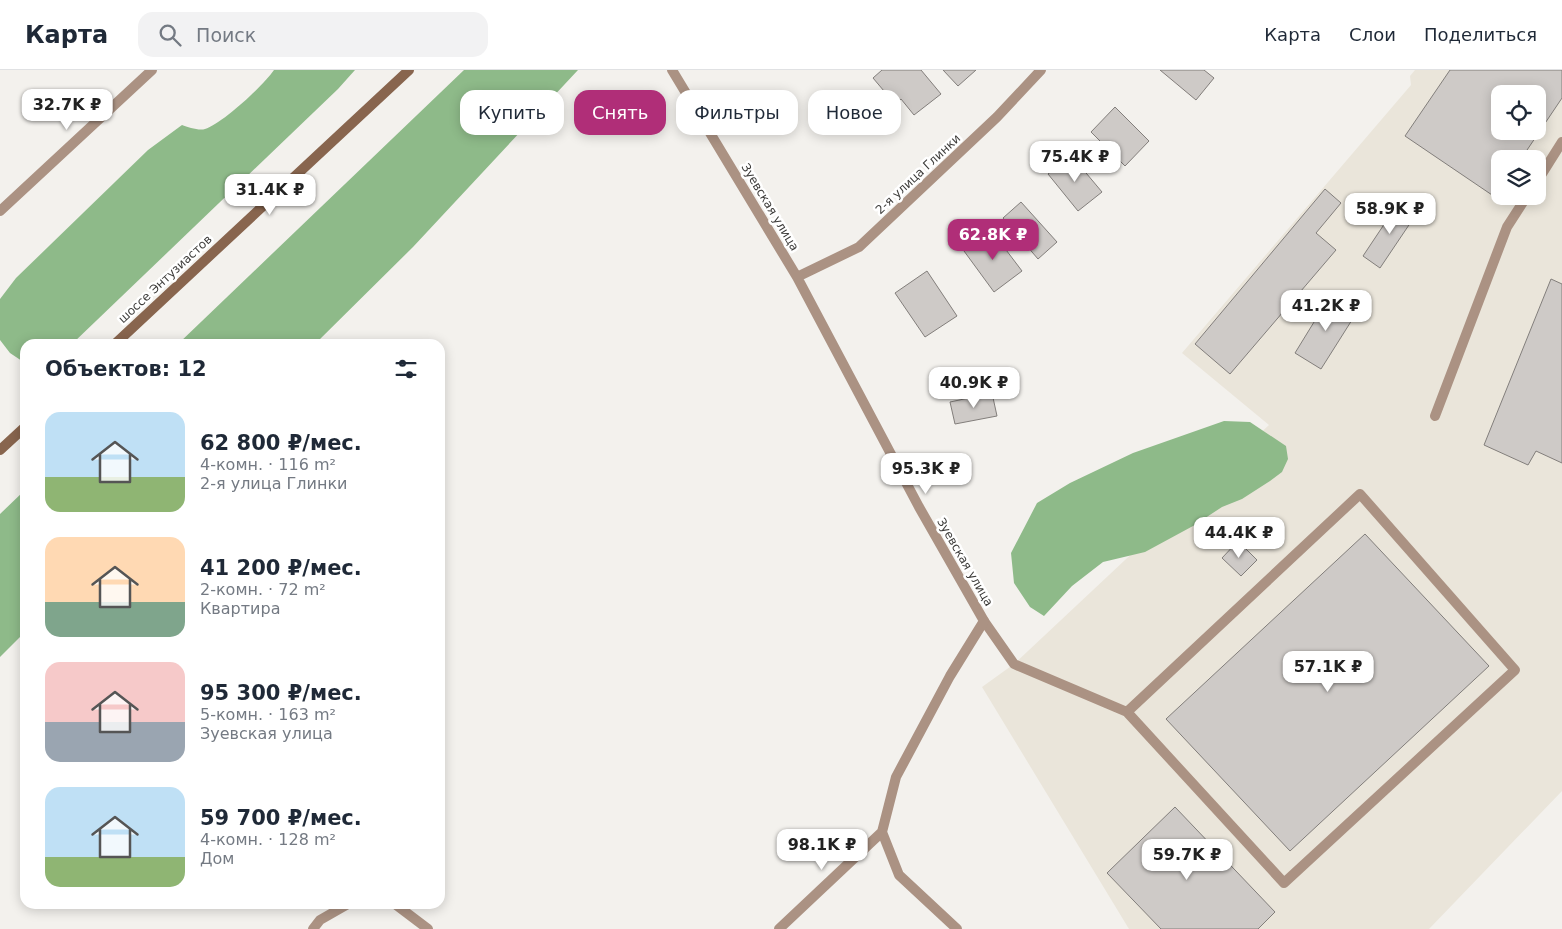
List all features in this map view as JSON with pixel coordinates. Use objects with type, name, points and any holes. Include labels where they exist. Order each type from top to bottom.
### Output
[{"type":"main road","name":"шоссе Энтузиастов","points":[[119,339],[406,71]]},
{"type":"main road","points":[[0,450],[20,432]]},
{"type":"street","points":[[0,211],[152,70]]},
{"type":"street","name":"Зуевская улица","points":[[672,70],[797,277],[919,507],[984,621],[950,676],[896,777],[882,832]]},
{"type":"street","name":"2-я улица Глинки","points":[[797,277],[859,247],[997,117],[1041,70]]},
{"type":"street","points":[[1546,167],[1562,142]]},
{"type":"street","points":[[1435,416],[1507,227],[1521,205]]},
{"type":"street","points":[[984,621],[1014,664],[1127,712],[1284,883],[1515,670],[1360,494],[1127,712]]},
{"type":"street","points":[[780,929],[882,832],[899,875],[957,929]]},
{"type":"street","points":[[312,929],[320,920],[339,909]]},
{"type":"street","points":[[402,909],[428,929]]},
{"type":"shaded area","points":[[1415,70],[1562,70],[1562,791],[1429,929],[1129,929],[982,687],[1014,664],[1269,425],[1182,353],[1411,85],[1410,76]]},
{"type":"green space","points":[[274,70],[355,70],[338,89],[77,339],[20,339],[20,360],[10,353],[0,340],[0,299],[16,278],[148,150],[182,125],[200,130],[222,120],[269,77]]},
{"type":"green space","points":[[464,70],[578,70],[559,90],[460,90],[460,135],[517,135],[413,247],[320,339],[183,339]]},
{"type":"green space","points":[[1224,421],[1250,422],[1286,446],[1288,459],[1282,472],[1242,499],[1222,507],[1193,526],[1145,552],[1103,562],[1072,586],[1044,616],[1030,607],[1014,583],[1011,553],[1037,503],[1070,483],[1133,453]]},
{"type":"green space","points":[[20,495],[20,637],[0,657],[0,514]]},
{"type":"building","points":[[882,70],[921,70],[941,94],[914,115],[901,99],[901,90],[883,90],[873,78]]},
{"type":"building","points":[[943,70],[976,70],[958,86]]},
{"type":"building","points":[[1160,70],[1204,70],[1214,78],[1196,100]]},
{"type":"building","points":[[1450,70],[1562,70],[1562,98],[1546,122],[1546,85],[1491,85],[1491,140],[1534,140],[1527,150],[1491,150],[1491,194],[1405,136]]},
{"type":"building","points":[[1115,107],[1149,141],[1125,166],[1091,132]]},
{"type":"building","points":[[1071,155],[1102,192],[1078,211],[1048,174]]},
{"type":"building","points":[[1325,189],[1341,203],[1316,233],[1336,250],[1230,374],[1195,344]]},
{"type":"building","points":[[1021,202],[1057,242],[1038,259],[1003,218]]},
{"type":"building","points":[[1399,202],[1417,213],[1380,268],[1363,256]]},
{"type":"building","points":[[991,230],[1022,271],[994,292],[964,251]]},
{"type":"building","points":[[927,271],[957,316],[925,337],[895,293]]},
{"type":"building","points":[[1551,279],[1562,284],[1562,463],[1536,451],[1528,465],[1484,445]]},
{"type":"building","points":[[1330,296],[1357,312],[1321,369],[1295,353]]},
{"type":"building","points":[[992,393],[997,416],[955,424],[950,402]]},
{"type":"building","points":[[1365,534],[1489,666],[1290,851],[1166,719]]},
{"type":"building","points":[[1238,541],[1257,560],[1241,576],[1222,558]]},
{"type":"building","points":[[1175,807],[1275,912],[1258,929],[1161,929],[1107,873]]}]
